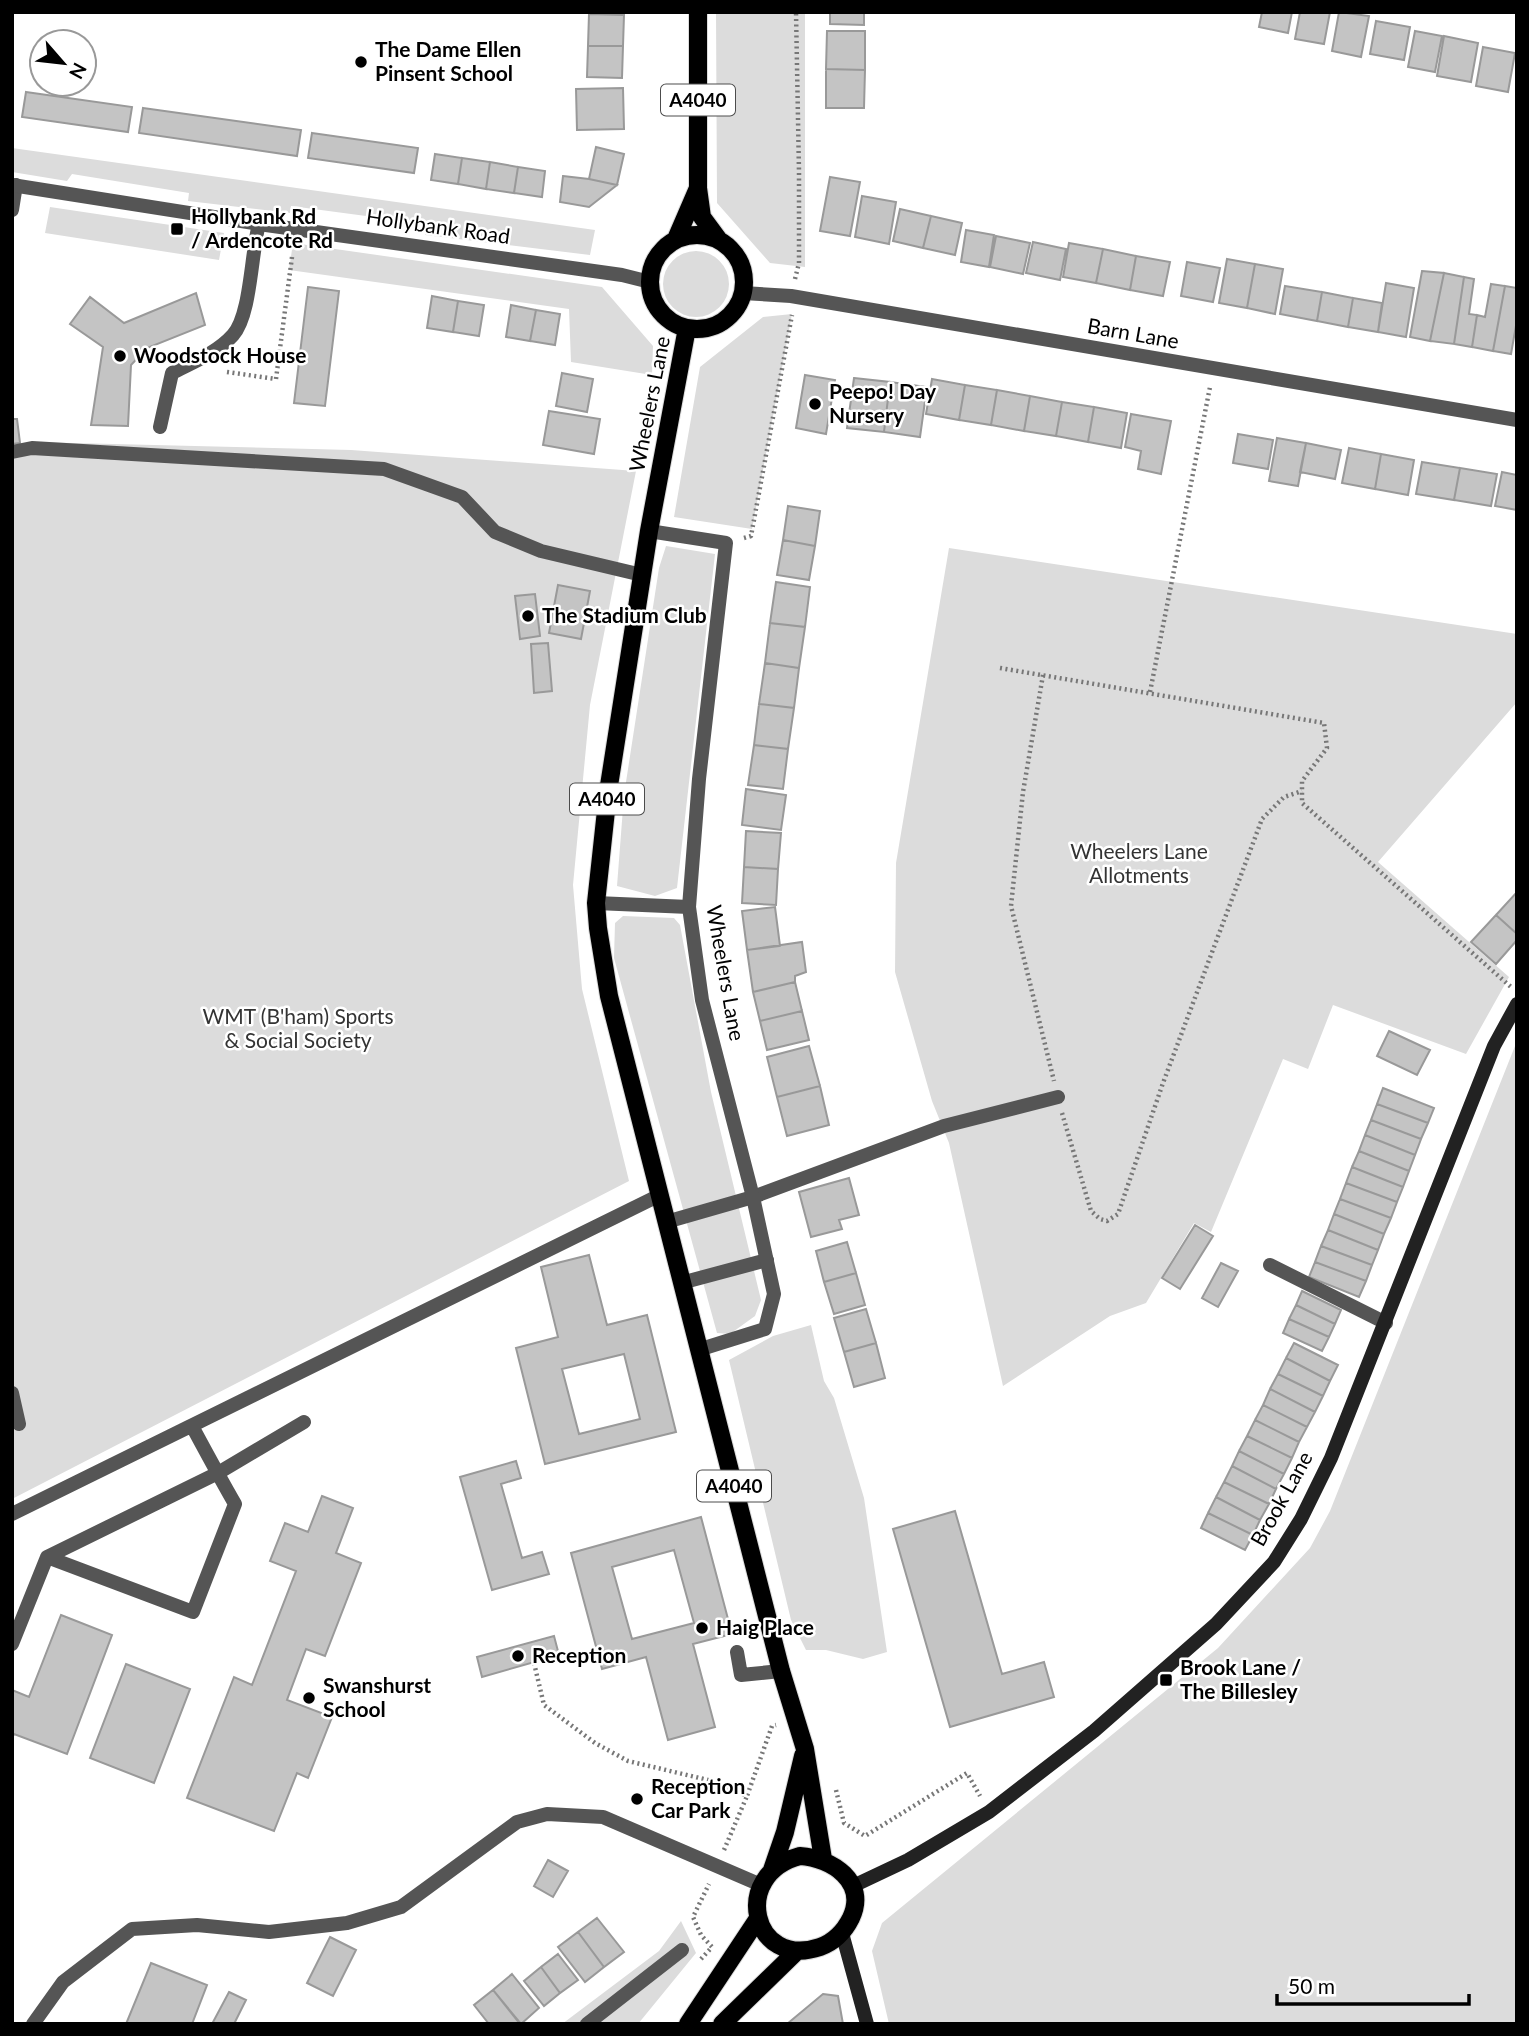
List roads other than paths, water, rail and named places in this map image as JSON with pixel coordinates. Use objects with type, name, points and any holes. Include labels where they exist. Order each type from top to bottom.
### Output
[{"type":"main road","name":"A4040","points":[[698,12],[698,188],[702,217],[719,240]]},
{"type":"main road","name":"A4040","points":[[676,239],[698,188]]},
{"type":"main road","points":[[697,235],[719,240],[729,247],[742,268],[743,293],[738,304],[722,321],[699,329],[687,328],[665,316],[657,306],[650,282],[653,265],[662,250],[676,239],[697,235]]},
{"type":"main road","name":"Wheelers Lane","points":[[687,328],[649,530],[608,792],[596,903],[609,996],[781,1671],[798,1718],[823,1859]]},
{"type":"main road","name":"Brook Lane","points":[[853,1885],[908,1860],[989,1812],[1094,1731],[1216,1625],[1274,1562],[1301,1519],[1331,1458],[1494,1046],[1517,1003]]},
{"type":"main road","name":"Wheelers Lane","points":[[772,1870],[785,1832],[805,1749]]},
{"type":"main road","points":[[688,2024],[757,1920],[761,1885],[772,1870],[785,1860],[800,1856],[823,1859],[838,1867],[853,1885],[855,1899],[852,1916],[842,1933],[827,1944],[797,1951],[781,1947],[757,1920]]},
{"type":"main road","points":[[842,1933],[867,2024]]},
{"type":"main road","points":[[722,2024],[797,1951]]},
{"type":"street","points":[[12,209],[14,185]]},
{"type":"street","name":"Hollybank Road","points":[[14,185],[259,224],[622,275],[650,282]]},
{"type":"street","points":[[160,428],[172,373],[212,352],[234,334],[245,312],[252,250],[259,224]]},
{"type":"street","name":"Barn Lane","points":[[743,293],[790,296],[1517,420]]},
{"type":"street","points":[[12,452],[32,448],[384,469],[462,497],[495,532],[541,551],[642,575]]},
{"type":"street","name":"Wheelers Lane","points":[[649,530],[726,543],[699,779],[689,907],[702,1000],[753,1197],[774,1294],[765,1329],[698,1350]]},
{"type":"street","points":[[596,903],[689,907]]},
{"type":"street","points":[[666,1222],[753,1197],[944,1126],[1058,1097]]},
{"type":"street","points":[[12,1514],[660,1195]]},
{"type":"street","points":[[681,1283],[767,1260]]},
{"type":"street","points":[[1270,1265],[1386,1323]]},
{"type":"street","points":[[12,1393],[19,1424]]},
{"type":"street","points":[[12,1644],[47,1556],[218,1473],[304,1422]]},
{"type":"street","points":[[47,1556],[193,1612],[235,1504],[192,1426]]},
{"type":"street","points":[[737,1652],[741,1675],[781,1671]]},
{"type":"street","points":[[33,2024],[63,1982],[132,1930],[197,1925],[269,1931],[347,1923],[401,1907],[517,1822],[547,1814],[603,1817],[761,1885]]},
{"type":"street","points":[[587,2024],[682,1950]]},
{"type":"place","name":"The Dame Ellen Pinsent School","points":[[361,62]]},
{"type":"place","name":"Hollybank Rd / Ardencote Rd","points":[[177,229]]},
{"type":"place","name":"Woodstock House","points":[[120,356]]},
{"type":"place","name":"Peepo! Day Nursery","points":[[815,404]]},
{"type":"place","name":"The Stadium Club","points":[[528,616]]},
{"type":"place","name":"Haig Place","points":[[702,1628]]},
{"type":"place","name":"Reception","points":[[518,1656]]},
{"type":"place","name":"Brook Lane / The Billesley","points":[[1166,1680]]},
{"type":"place","name":"Swanshurst School","points":[[309,1698]]},
{"type":"place","name":"Reception Car Park","points":[[637,1799]]},
{"type":"park label","name":"Wheelers Lane Allotments","points":[[1139,864]]},
{"type":"park label","name":"WMT (B'ham) Sports & Social Society","points":[[298,1029]]}]
